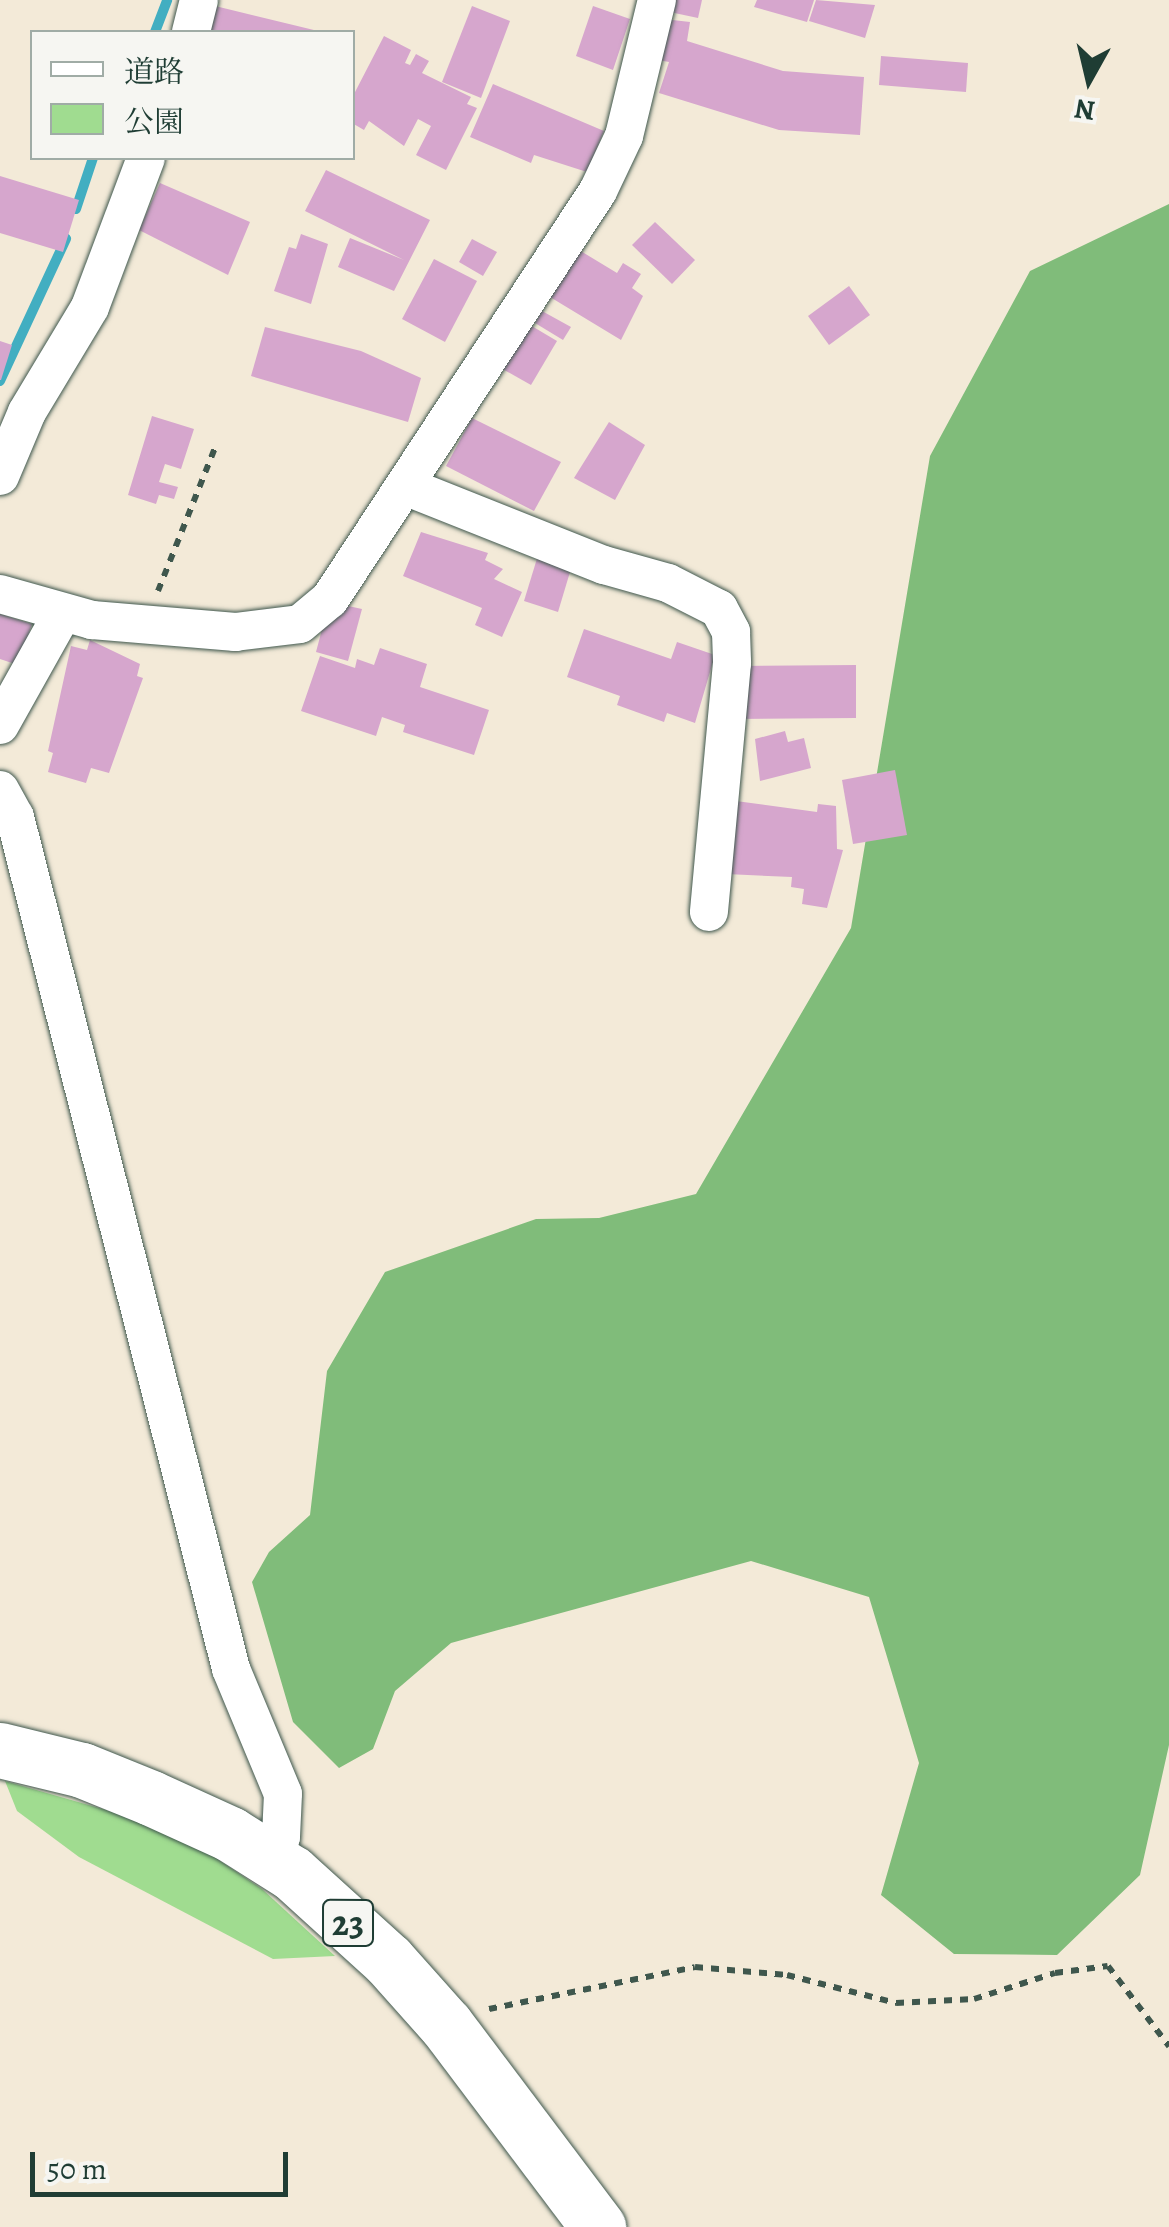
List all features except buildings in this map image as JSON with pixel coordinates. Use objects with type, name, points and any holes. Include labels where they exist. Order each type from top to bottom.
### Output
[{"type":"main road","name":"23","points":[[0,1750],[82,1770],[230,1834],[271,1860],[337,1912],[446,2024],[598,2227]]},
{"type":"street","points":[[191,30],[199,0]]},
{"type":"street","points":[[0,594],[62,614],[236,632],[300,624],[330,599],[598,190],[624,136],[657,0]]},
{"type":"street","points":[[0,476],[28,412],[90,308],[145,160]]},
{"type":"street","points":[[405,486],[604,566],[668,583],[720,609],[731,632],[732,664],[709,912]]},
{"type":"street","points":[[0,726],[62,614]]},
{"type":"street","points":[[0,790],[15,817],[232,1669],[283,1794],[281,1838],[271,1860]]},
{"type":"path","points":[[145,625],[216,445]]},
{"type":"path","points":[[446,2024],[475,2012],[695,1967],[787,1975],[896,2003],[974,1999],[1055,1973],[1108,1966],[1169,2046]]},
{"type":"green space","points":[[1169,204],[1169,1745],[1140,1875],[1057,1955],[954,1954],[881,1895],[919,1763],[869,1597],[751,1561],[451,1643],[395,1691],[373,1749],[339,1768],[293,1722],[252,1582],[269,1552],[310,1515],[327,1371],[385,1272],[536,1219],[599,1218],[696,1194],[851,928],[930,456],[1030,271]]},
{"type":"green space","points":[[5,1781],[113,1812],[201,1848],[262,1889],[335,1956],[273,1959],[79,1857],[17,1811]]},
{"type":"waterway","points":[[156,30],[167,0]]},
{"type":"waterway","points":[[76,209],[92,160]]},
{"type":"waterway","points":[[0,381],[66,239]]}]
